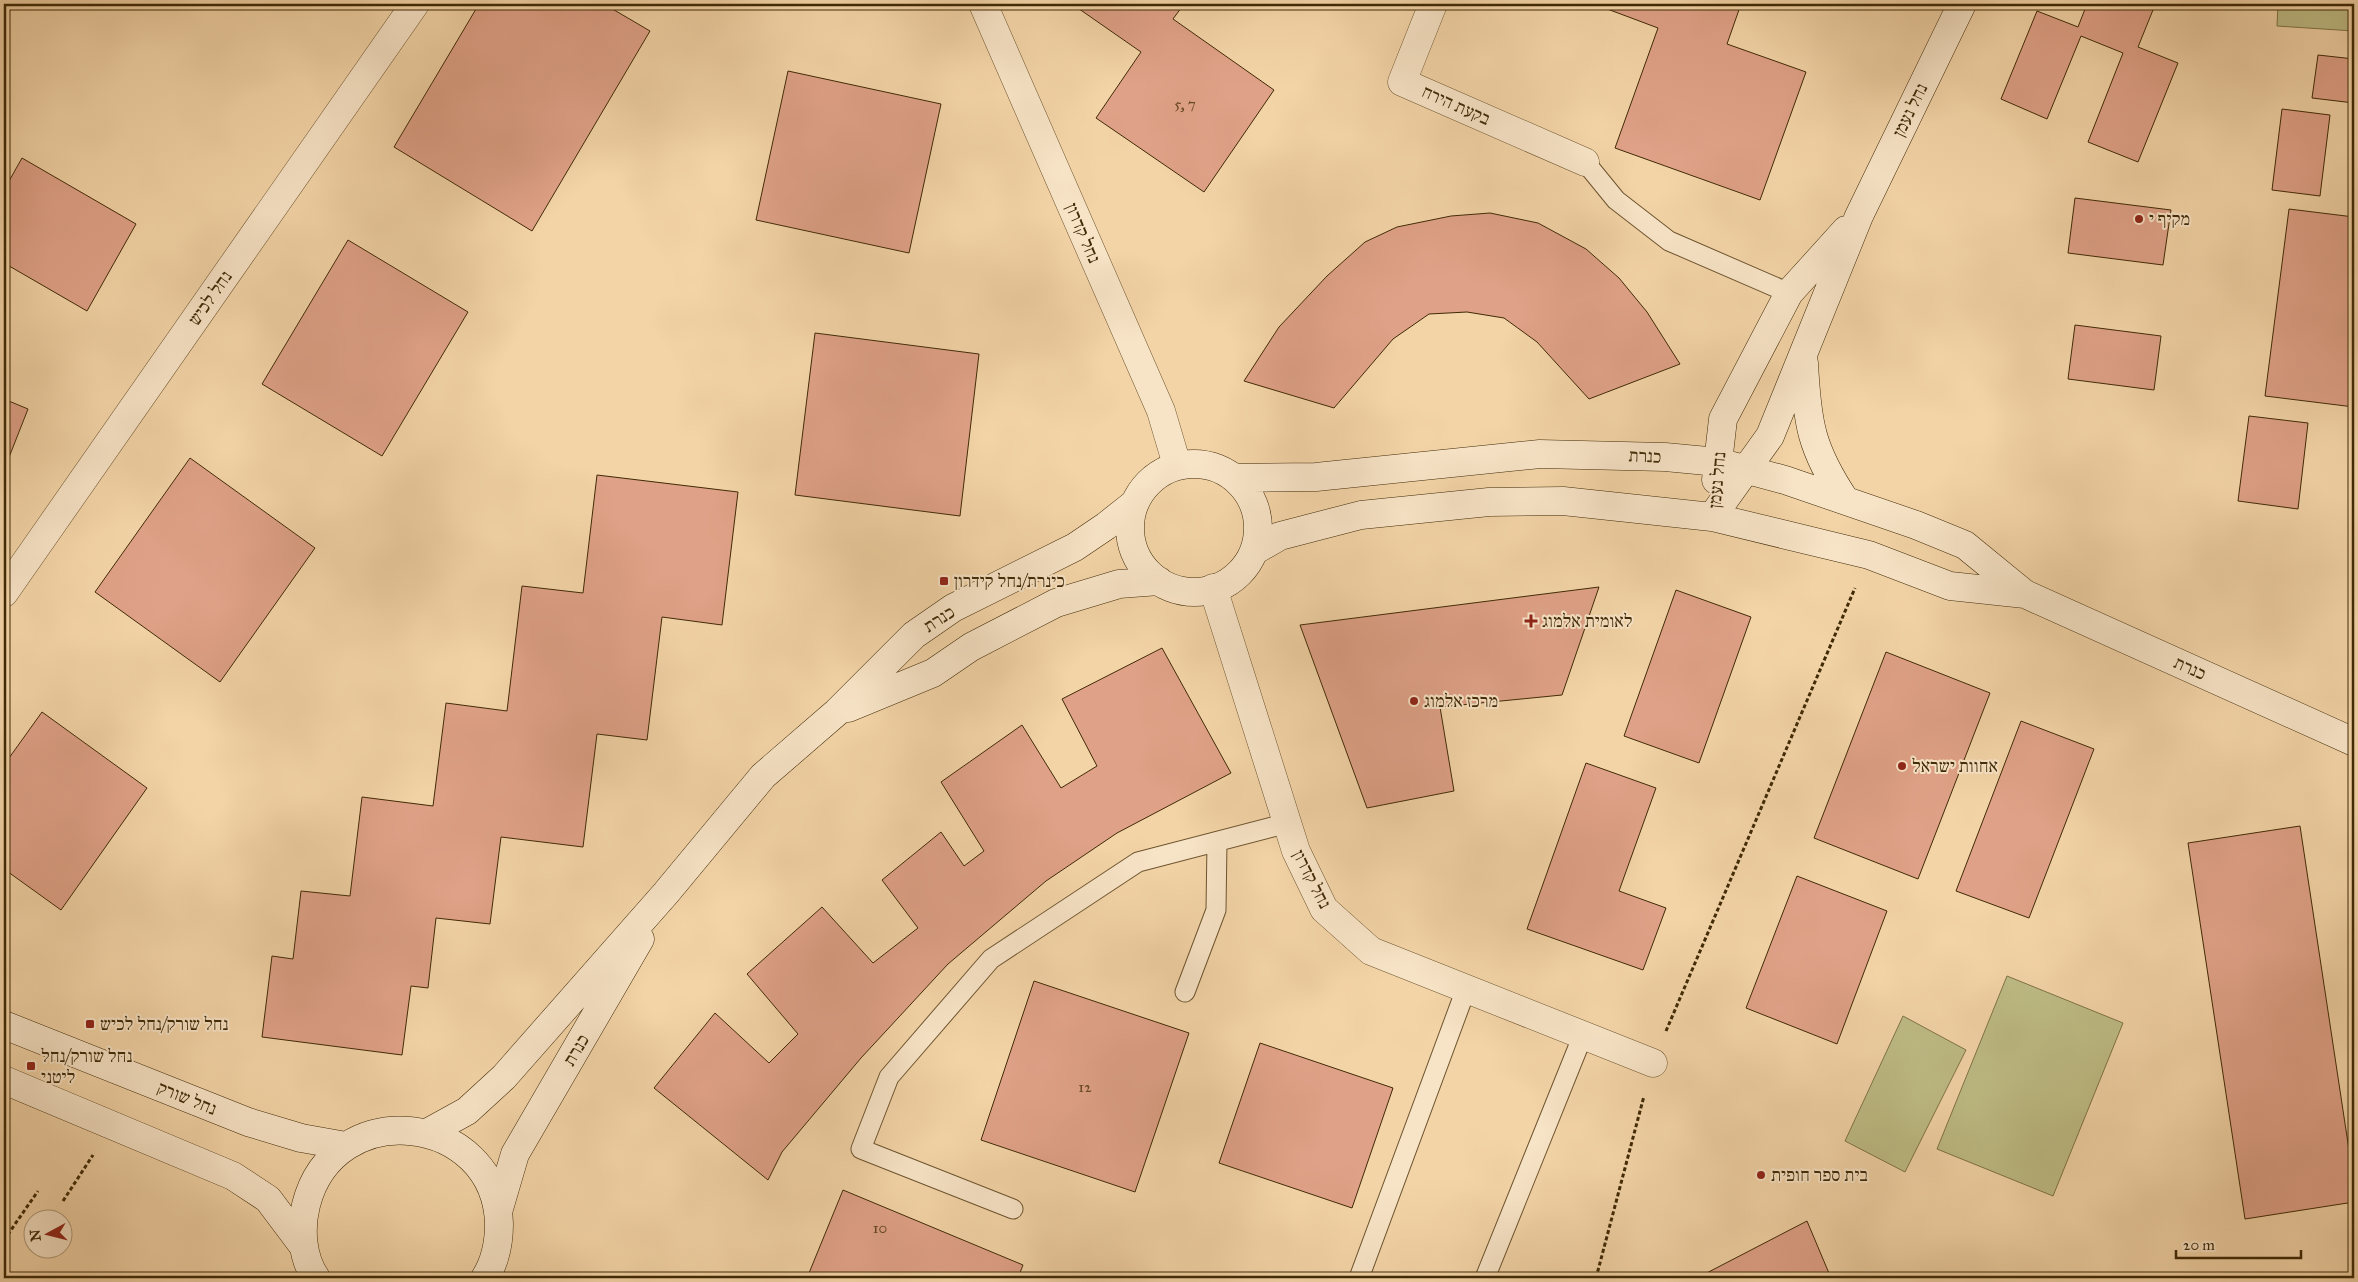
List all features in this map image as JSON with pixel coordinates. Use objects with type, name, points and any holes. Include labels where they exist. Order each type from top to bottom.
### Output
[{"type":"street","name":"נחל לכיש","points":[[4,593],[415,4]]},
{"type":"street","name":"נחל קדרון","points":[[983,4],[1161,411],[1177,465]]},
{"type":"street","name":"בקעת הירח","points":[[1432,4],[1402,82],[1585,162]]},
{"type":"street","name":"נחל נעמן","points":[[1712,517],[1770,436],[1859,216],[1962,4]]},
{"type":"street","name":"נחל נעמן","points":[[1712,517],[1722,419],[1789,293],[1859,216]]},
{"type":"street","points":[[1803,357],[1806,404],[1812,438],[1827,473],[1845,500]]},
{"type":"street","name":"כנרת","points":[[1234,478],[1316,477],[1540,454],[1656,456],[1718,462],[1785,480],[1845,500],[1916,525],[1965,545],[2025,594],[2354,742]]},
{"type":"street","points":[[1197,463],[1217,467],[1234,478],[1248,493],[1256,511],[1258,531],[1254,551],[1244,568],[1229,582],[1193,592],[1175,590],[1159,581],[1143,567],[1133,546],[1130,525],[1135,503],[1145,486],[1160,473],[1177,465],[1197,463]]},
{"type":"street","name":"כנרת","points":[[1254,551],[1280,536],[1361,515],[1431,506],[1489,502],[1563,502],[1712,517],[1869,556],[1950,586],[2025,594]]},
{"type":"street","name":"כנרת","points":[[427,1133],[467,1111],[504,1076],[666,893],[763,776],[837,712],[914,635],[953,608],[1075,547],[1135,503]]},
{"type":"street","name":"כנרת","points":[[837,712],[933,673],[971,647],[1056,603],[1119,584],[1159,581]]},
{"type":"street","name":"נחל קדרון","points":[[1213,588],[1296,851],[1324,909],[1370,951],[1653,1063]]},
{"type":"street","name":"כנרת","points":[[498,1212],[515,1154],[611,992],[666,893]]},
{"type":"street","name":"נחל שורק","points":[[4,1025],[248,1122],[301,1138],[346,1146]]},
{"type":"street","points":[[4,1080],[233,1176],[268,1199],[304,1247]]},
{"type":"street","name":"כנרת","points":[[316,1278],[304,1247],[303,1218],[310,1190],[325,1165],[346,1146],[372,1134],[399,1129],[427,1133],[452,1144],[474,1162],[489,1185],[498,1212],[499,1240],[491,1268],[485,1278]]},
{"type":"lane","points":[[1585,162],[1616,200],[1669,241],[1789,293]]},
{"type":"lane","points":[[1013,1209],[861,1148],[889,1077],[991,959],[1138,862],[1288,823]]},
{"type":"lane","points":[[1185,992],[1216,910],[1217,842]]},
{"type":"lane","points":[[1359,1278],[1466,989]]},
{"type":"lane","points":[[1485,1278],[1582,1035]]},
{"type":"path","points":[[1596,1278],[1653,1063],[1869,556]]},
{"type":"path","points":[[63,1201],[113,1125]]},
{"type":"path","points":[[4,1240],[38,1191]]},
{"type":"shaded area","points":[[2278,4],[2354,4],[2354,31],[2277,26]]},
{"type":"shaded area","points":[[2007,976],[2123,1023],[2053,1196],[1937,1149]]},
{"type":"shaded area","points":[[1903,1016],[1966,1050],[1905,1172],[1845,1141]]},
{"type":"building","points":[[4,4],[13,4],[4,22]]},
{"type":"building","points":[[479,4],[604,4],[650,31],[532,231],[394,147]]},
{"type":"building","points":[[1072,4],[1184,4],[1173,19],[1274,90],[1204,192],[1096,118],[1141,52]]},
{"type":"building","points":[[1594,4],[1741,4],[1727,44],[1806,72],[1760,200],[1615,148],[1658,28]]},
{"type":"building","points":[[2087,4],[2155,5],[2138,47],[2178,63],[2138,162],[2088,142],[2123,53],[2081,36],[2047,119],[2001,99],[2037,11],[2078,27]]},
{"type":"building","points":[[2318,55],[2354,59],[2354,103],[2312,98]]},
{"type":"building","points":[[788,71],[941,104],[909,253],[756,220]]},
{"type":"building","points":[[2282,109],[2330,115],[2320,196],[2272,190]]},
{"type":"building","points":[[22,158],[136,224],[87,311],[4,263],[4,190]]},
{"type":"building","points":[[2075,198],[2171,210],[2163,265],[2068,253]]},
{"type":"building","points":[[2289,209],[2354,217],[2354,407],[2265,396]]},
{"type":"building","points":[[1490,213],[1538,223],[1586,249],[1619,278],[1647,312],[1680,364],[1589,399],[1537,342],[1504,318],[1467,312],[1429,314],[1393,339],[1334,408],[1244,381],[1279,327],[1327,276],[1365,242],[1397,227],[1451,216]]},
{"type":"building","points":[[348,240],[468,312],[382,456],[262,384]]},
{"type":"building","points":[[2075,325],[2161,336],[2154,390],[2068,379]]},
{"type":"building","points":[[815,333],[979,354],[960,516],[795,495]]},
{"type":"building","points":[[4,399],[28,409],[4,470]]},
{"type":"building","points":[[2249,416],[2308,423],[2298,509],[2238,501]]},
{"type":"building","points":[[190,458],[315,548],[220,682],[95,592]]},
{"type":"building","points":[[597,475],[738,492],[722,625],[662,617],[647,740],[597,734],[583,847],[501,837],[490,924],[436,918],[428,988],[411,986],[402,1055],[262,1037],[272,956],[293,959],[301,891],[350,896],[362,797],[433,806],[446,703],[507,711],[522,586],[583,593]]},
{"type":"building","name":"מרכז אלמוג","points":[[1599,587],[1562,695],[1440,707],[1454,791],[1367,808],[1300,625]]},
{"type":"building","points":[[1676,590],[1751,617],[1699,763],[1624,736]]},
{"type":"building","points":[[1162,648],[1231,773],[1117,833],[1046,881],[948,964],[861,1058],[782,1152],[768,1180],[654,1088],[715,1013],[769,1063],[798,1034],[747,974],[822,907],[873,963],[918,928],[882,880],[941,832],[964,866],[984,851],[941,782],[1022,725],[1061,788],[1097,766],[1062,699]]},
{"type":"building","name":"אחוות ישראל","points":[[1886,652],[1990,693],[1918,879],[1814,838]]},
{"type":"building","points":[[42,712],[147,788],[61,910],[4,869],[4,765]]},
{"type":"building","points":[[2021,721],[2094,749],[2029,918],[1956,891]]},
{"type":"building","points":[[1586,763],[1656,788],[1619,891],[1666,908],[1643,970],[1527,929]]},
{"type":"building","points":[[2300,826],[2354,1183],[2354,1202],[2245,1219],[2188,843]]},
{"type":"building","points":[[1797,876],[1887,911],[1837,1044],[1746,1008]]},
{"type":"building","points":[[1034,981],[1189,1033],[1135,1192],[981,1140]]},
{"type":"building","points":[[1260,1043],[1393,1088],[1352,1208],[1219,1163]]},
{"type":"building","points":[[843,1190],[1023,1265],[1018,1278],[807,1278]]},
{"type":"building","points":[[1807,1221],[1831,1278],[1697,1278]]},
{"type":"place","name":"מקיף י","points":[[2139,219]]},
{"type":"place","name":"כינרת/נחל קידרון","points":[[944,581]]},
{"type":"place","name":"לאומית אלמוג","points":[[1531,621]]},
{"type":"place","name":"מרכז אלמוג","points":[[1414,701]]},
{"type":"place","name":"אחוות ישראל","points":[[1902,766]]},
{"type":"place","name":"נחל שורק/נחל לכיש","points":[[90,1024]]},
{"type":"place","name":"נחל שורק/נחל ליטני","points":[[31,1066]]},
{"type":"place","name":"בית ספר חופית","points":[[1761,1175]]}]
